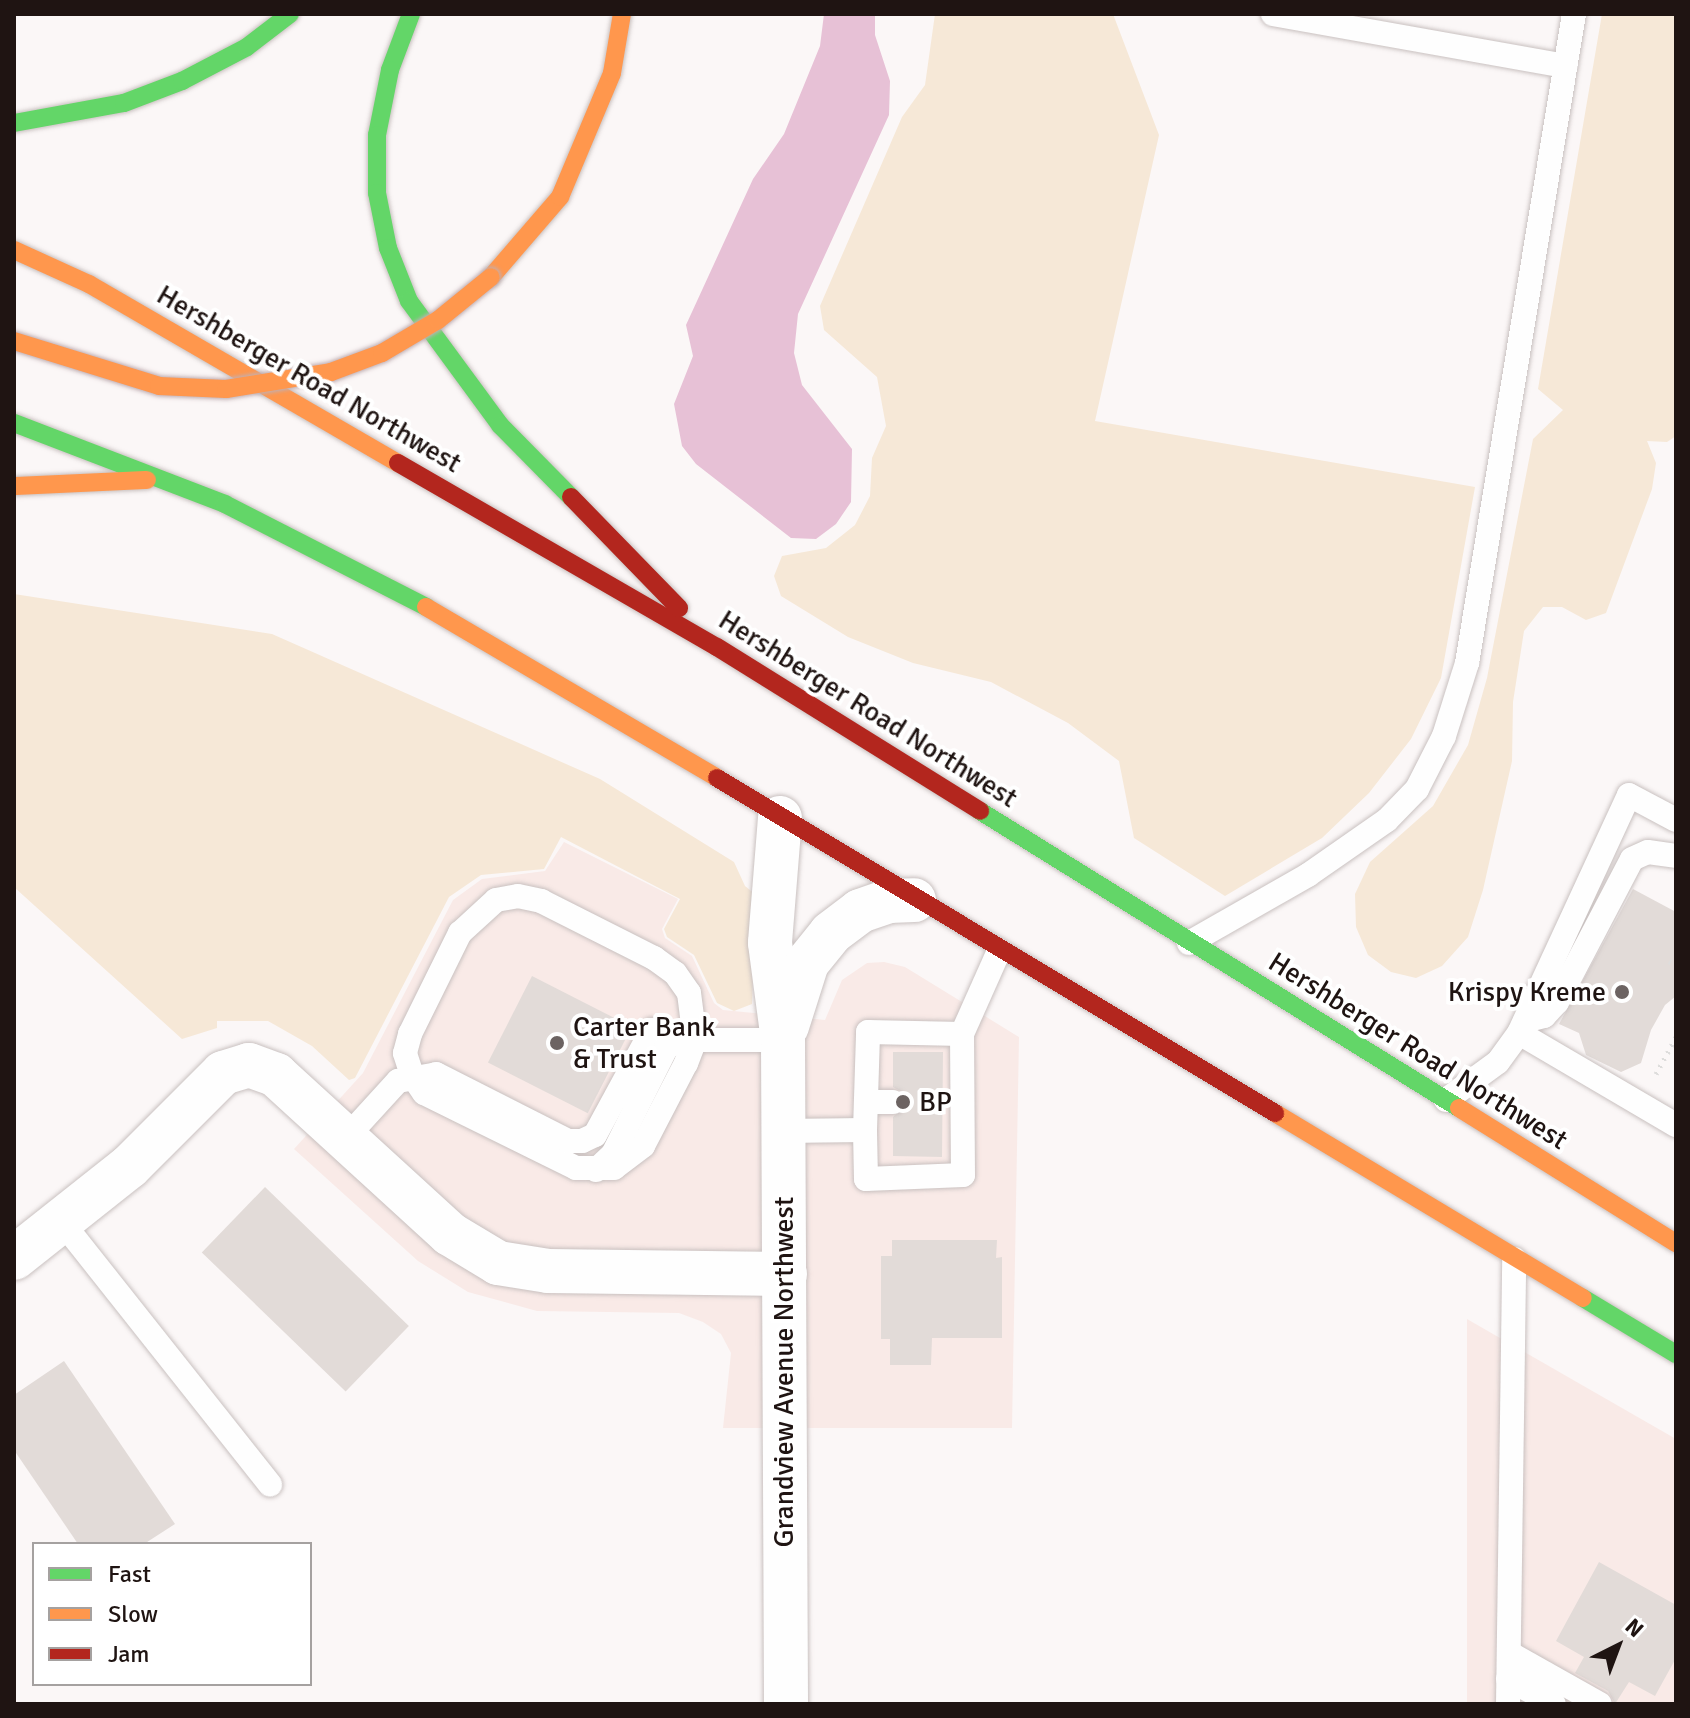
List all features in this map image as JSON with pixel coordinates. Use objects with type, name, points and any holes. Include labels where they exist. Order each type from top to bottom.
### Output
[{"type":"main road","points":[[14,123],[124,103],[182,81],[247,47],[290,14]]},
{"type":"main road","points":[[411,14],[390,70],[377,135],[377,193],[388,248],[409,301],[500,425],[717,647]]},
{"type":"main road","points":[[14,341],[94,370],[159,386],[226,389],[331,372],[382,353],[438,320],[491,277],[560,197],[612,73],[622,14]]},
{"type":"main road","name":"Hershberger Road Northwest","points":[[14,250],[89,284],[717,647],[1676,1243]]},
{"type":"main road","points":[[14,423],[163,480],[358,570],[511,654],[914,900],[1676,1354]]},
{"type":"main road","points":[[14,486],[163,480]]},
{"type":"street","name":"Grandview Avenue Northwest","points":[[780,818],[770,943],[783,1040],[786,1704]]},
{"type":"street","name":"Grandview Avenue Northwest","points":[[783,1040],[807,963],[831,933],[860,911],[889,901],[914,900]]},
{"type":"street","points":[[14,1258],[129,1167],[223,1073],[249,1065],[276,1075],[450,1234],[498,1263],[548,1271],[785,1274]]},
{"type":"lane","points":[[1273,14],[1565,66]]},
{"type":"lane","points":[[1189,943],[1308,875],[1387,820],[1417,789],[1444,736],[1467,663],[1574,14]]},
{"type":"lane","points":[[1446,1100],[1498,1062],[1522,1027],[1629,795],[1676,820]]},
{"type":"lane","points":[[1522,1027],[1544,1016],[1557,1002],[1632,859],[1648,852],[1676,856]]},
{"type":"lane","points":[[518,896],[541,901],[675,973],[689,993],[687,1040],[643,1146],[630,1159],[596,1170],[576,1168],[424,1093],[412,1075],[405,1053],[410,1034],[460,933],[477,912],[496,900],[518,896]]},
{"type":"lane","points":[[962,1034],[868,1032],[866,1179],[963,1175],[953,1101],[962,1034],[999,951]]},
{"type":"lane","points":[[1522,1027],[1676,1125]]},
{"type":"lane","points":[[345,1139],[398,1081],[412,1075],[436,1074],[568,1141],[582,1141],[595,1135],[647,1035],[659,1030],[687,1040],[783,1040]]},
{"type":"lane","points":[[866,1102],[893,1102]]},
{"type":"lane","points":[[782,1131],[865,1130]]},
{"type":"lane","points":[[62,1222],[270,1484]]},
{"type":"lane","points":[[1508,1704],[1514,1259]]},
{"type":"lane","points":[[1509,1653],[1600,1704]]},
{"type":"lane","points":[[1508,1679],[1554,1704]]},
{"type":"path","points":[[1669,961],[1676,965]]},
{"type":"shaded area","points":[[824,14],[875,14],[875,35],[890,81],[889,115],[798,314],[794,353],[802,385],[852,449],[851,502],[836,524],[816,539],[791,538],[696,464],[682,446],[674,404],[693,356],[686,325],[753,179],[784,134],[820,46]]},
{"type":"shaded area","points":[[935,14],[1113,14],[1159,135],[1095,421],[1475,487],[1441,678],[1411,739],[1369,793],[1322,838],[1225,896],[1134,838],[1119,761],[1068,723],[991,682],[913,663],[848,637],[781,596],[774,576],[782,556],[826,548],[855,525],[870,496],[872,458],[886,426],[877,377],[824,330],[820,306],[902,117],[925,85]]},
{"type":"shaded area","points":[[1602,14],[1676,14],[1676,436],[1667,442],[1647,441],[1656,463],[1652,489],[1606,613],[1586,620],[1562,607],[1543,607],[1524,631],[1513,702],[1512,761],[1483,890],[1468,937],[1442,966],[1416,978],[1391,972],[1368,955],[1356,927],[1355,894],[1370,862],[1433,806],[1468,745],[1487,678],[1533,439],[1563,410],[1538,389]]},
{"type":"shaded area","points":[[14,594],[272,634],[600,779],[734,862],[745,886],[756,895],[752,1004],[734,1011],[717,1003],[694,955],[667,937],[664,929],[680,899],[561,837],[544,869],[481,875],[449,897],[355,1078],[349,1080],[312,1046],[268,1021],[217,1021],[217,1028],[182,1039],[14,887]]},
{"type":"shaded area","points":[[564,842],[678,899],[662,929],[665,938],[692,956],[714,1003],[723,1010],[825,1020],[842,980],[867,963],[884,962],[905,967],[1019,1037],[1012,1428],[723,1428],[731,1353],[721,1334],[703,1322],[679,1313],[537,1311],[468,1292],[418,1261],[294,1149],[363,1073],[453,900],[482,879],[545,871]]},
{"type":"shaded area","points":[[1467,1319],[1676,1439],[1676,1704],[1467,1704]]},
{"type":"building","points":[[1633,889],[1676,912],[1676,996],[1665,1005],[1651,1030],[1641,1063],[1621,1072],[1586,1055],[1579,1033],[1559,1024]]},
{"type":"building","points":[[532,976],[632,1027],[588,1113],[488,1062]]},
{"type":"building","points":[[893,1052],[943,1052],[942,1157],[893,1156],[893,1117],[908,1103],[906,1094],[893,1087]]},
{"type":"building","points":[[265,1187],[409,1326],[346,1391],[202,1252]]},
{"type":"building","points":[[892,1240],[997,1240],[996,1258],[1002,1257],[1002,1338],[932,1338],[931,1365],[890,1365],[890,1339],[881,1339],[881,1256],[892,1256]]},
{"type":"building","points":[[64,1361],[175,1524],[147,1542],[77,1542],[14,1450],[14,1395]]},
{"type":"building","points":[[1599,1562],[1676,1605],[1676,1658],[1655,1696],[1629,1682],[1615,1704],[1608,1691],[1575,1673],[1584,1657],[1556,1641]]},
{"type":"traffic: fast","points":[[14,123],[124,103],[182,81],[247,47],[290,14]]},
{"type":"traffic: fast","points":[[411,14],[390,70],[377,135],[377,193],[388,248],[409,301],[500,425],[571,497]]},
{"type":"traffic: fast","points":[[14,423],[225,504],[426,607]]},
{"type":"traffic: fast","points":[[980,811],[1459,1108]]},
{"type":"traffic: fast","points":[[1583,1298],[1676,1354]]},
{"type":"traffic: slow","points":[[491,277],[560,197],[612,73],[622,14]]},
{"type":"traffic: slow","points":[[14,250],[89,284],[398,463]]},
{"type":"traffic: slow","points":[[14,341],[159,386],[226,389],[331,372],[382,353],[438,320],[491,277]]},
{"type":"traffic: slow","points":[[14,486],[147,480]]},
{"type":"traffic: slow","points":[[426,607],[717,778]]},
{"type":"traffic: slow","points":[[1459,1108],[1676,1243]]},
{"type":"traffic: slow","points":[[1275,1113],[1583,1298]]},
{"type":"traffic: jam","points":[[398,463],[717,647],[980,811]]},
{"type":"traffic: jam","points":[[571,497],[679,608]]},
{"type":"traffic: jam","points":[[717,778],[1275,1113]]},
{"type":"place","name":"Krispy Kreme","points":[[1622,992]]},
{"type":"place","name":"Carter Bank & Trust","points":[[557,1043]]},
{"type":"place","name":"BP","points":[[903,1102]]}]
